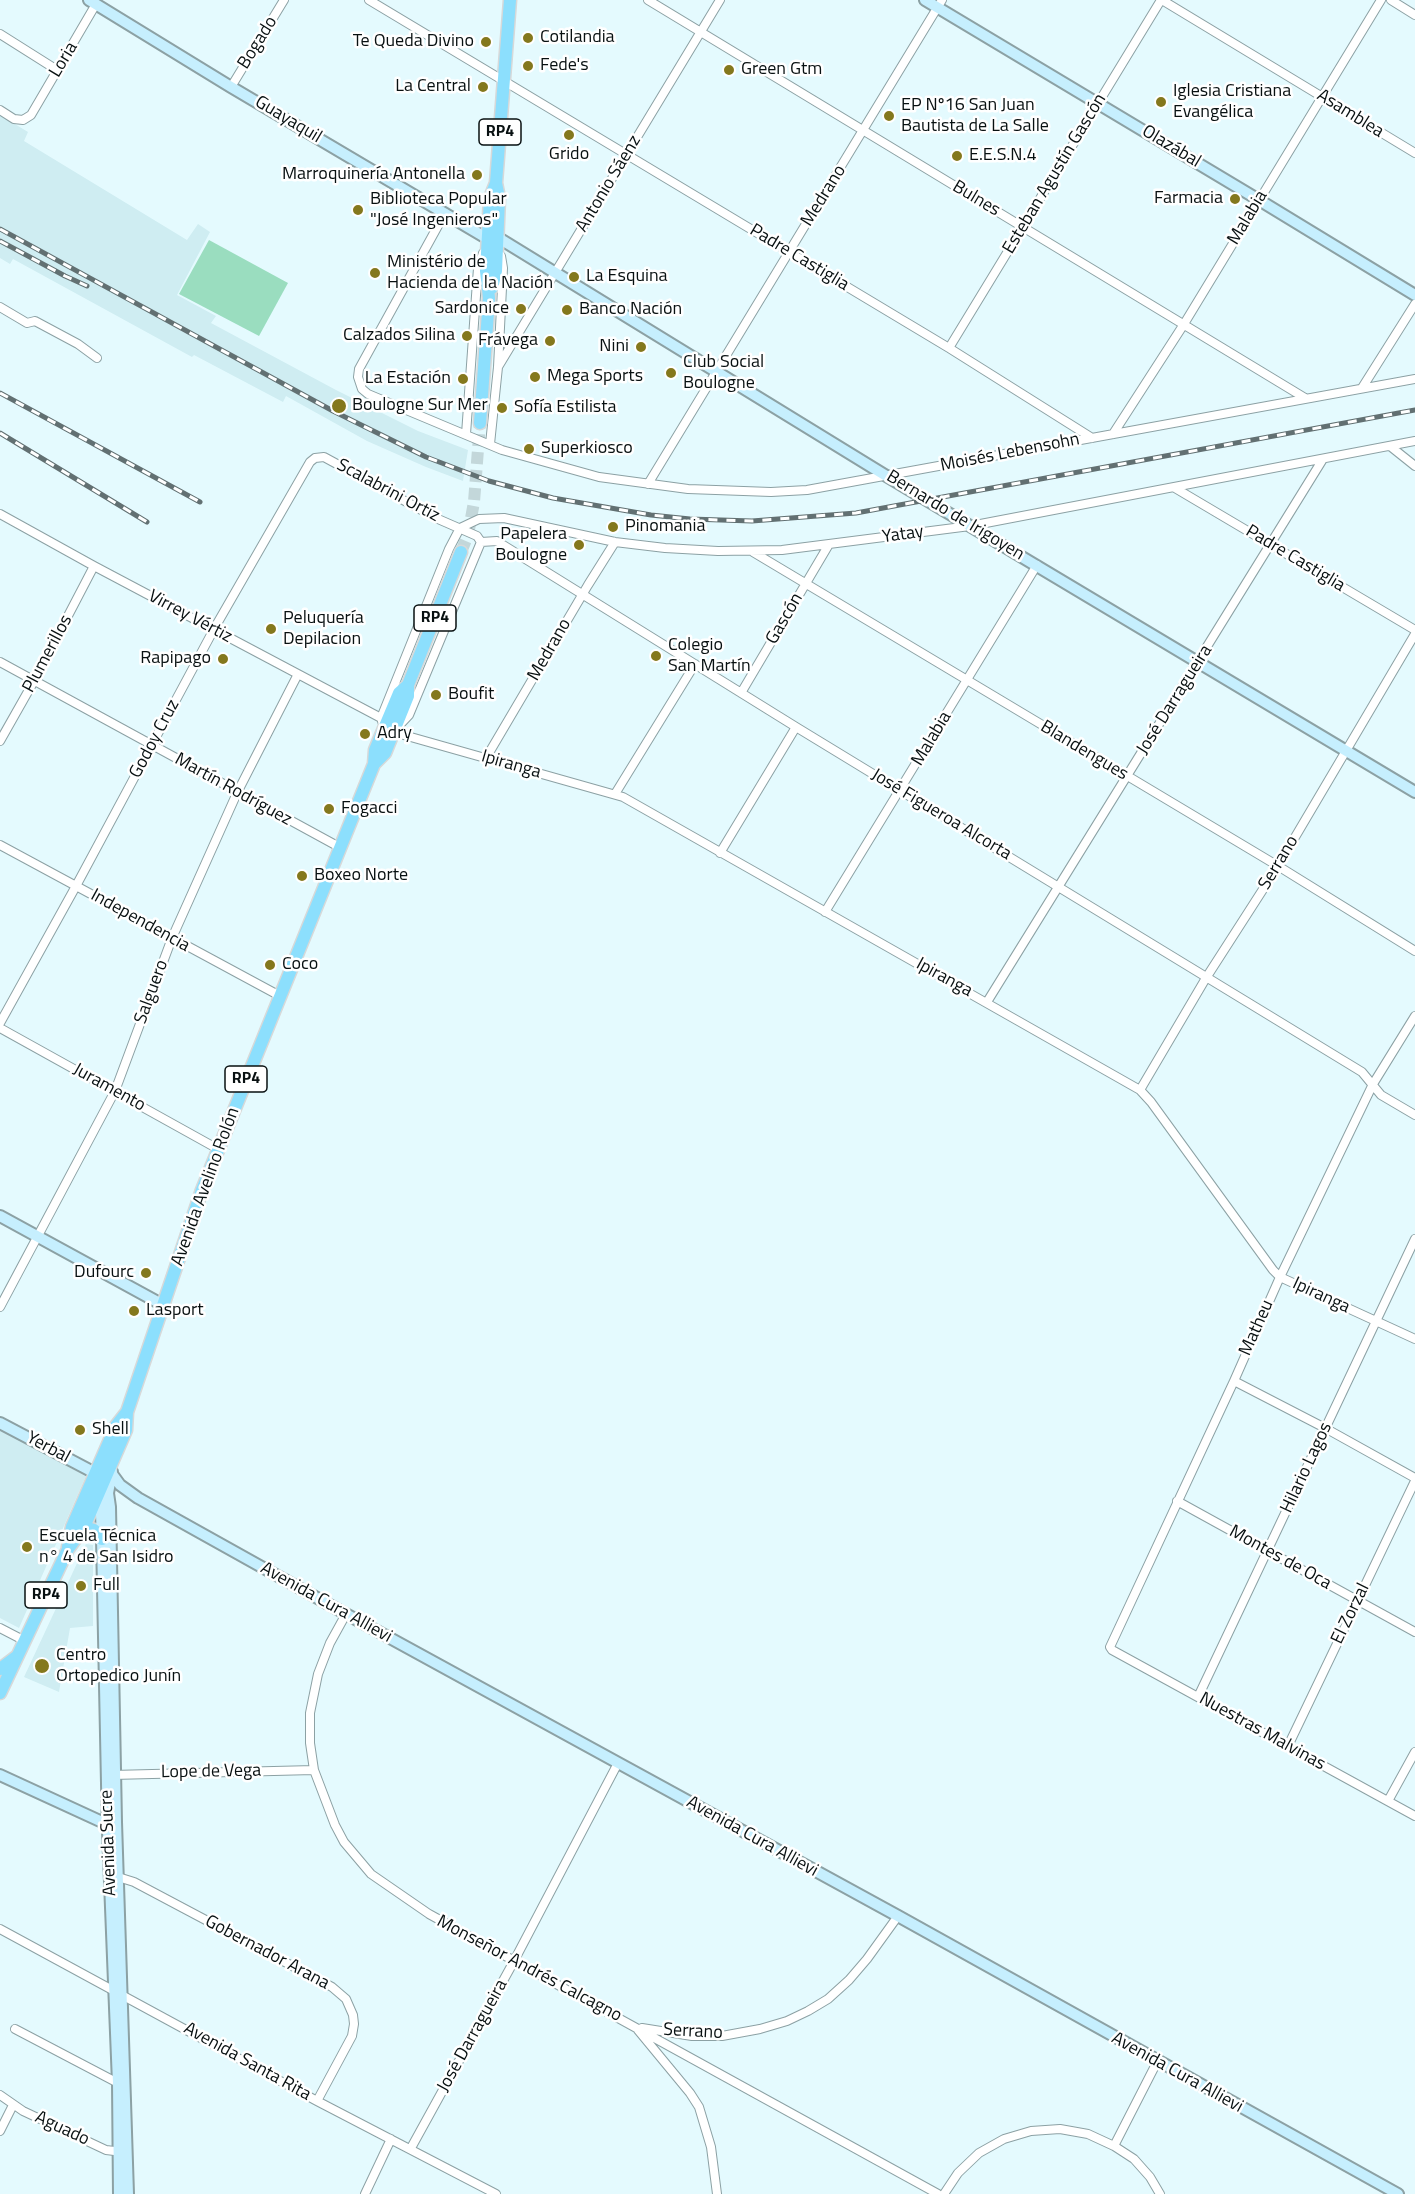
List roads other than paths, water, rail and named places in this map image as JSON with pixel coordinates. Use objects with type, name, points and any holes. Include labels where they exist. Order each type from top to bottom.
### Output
[{"type":"main road","name":"RP4","points":[[480,423],[489,298],[496,271],[493,238],[499,198],[496,183],[510,0]]},
{"type":"main road","name":"Avenida Avelino Rolón","points":[[0,1693],[68,1550],[84,1527],[126,1430],[127,1412],[218,1149],[374,764],[375,750],[399,693],[408,685],[461,552]]},
{"type":"main road","name":"Avenida Avelino Rolón","points":[[68,1550],[72,1527],[95,1473],[116,1426],[127,1412]]},
{"type":"main road","points":[[84,1527],[94,1530],[102,1539]]},
{"type":"main road","points":[[0,1669],[17,1656]]},
{"type":"street","name":"Bogado","points":[[231,87],[284,0]]},
{"type":"street","name":"Padre Castiglia","points":[[369,0],[949,348],[1092,438]]},
{"type":"street","name":"Bulnes","points":[[648,0],[1305,398]]},
{"type":"street","name":"Antonio Sáenz","points":[[498,367],[720,0]]},
{"type":"street","name":"Olazábal","points":[[925,0],[940,4],[1098,103],[1415,295]]},
{"type":"street","name":"Asamblea","points":[[1161,0],[1415,153]]},
{"type":"street","name":"Esteban Agustín Gascón","points":[[949,348],[1161,0]]},
{"type":"street","name":"Malabia","points":[[1113,434],[1184,324],[1381,0]]},
{"type":"street","points":[[1391,0],[1415,15]]},
{"type":"street","name":"Guayaquil","points":[[93,2],[231,87],[445,213],[493,238]]},
{"type":"street","name":"Loria","points":[[0,110],[14,119],[23,120],[31,115],[93,2]]},
{"type":"street","name":"Medrano","points":[[648,484],[940,4]]},
{"type":"street","points":[[0,34],[57,70]]},
{"type":"street","name":"Moisés Lebensohn","points":[[445,213],[359,369],[358,377],[362,389],[368,394],[502,450],[599,477],[688,489],[771,492],[807,490],[1415,379]]},
{"type":"street","points":[[490,444],[498,367],[503,268],[493,238]]},
{"type":"street","points":[[466,434],[478,268],[493,238]]},
{"type":"street","name":"Bernardo de Irigoyen","points":[[493,238],[556,272],[888,477],[1415,792]]},
{"type":"street","points":[[1362,388],[1415,304]]},
{"type":"street","points":[[0,307],[27,323],[35,321],[78,344],[97,358]]},
{"type":"street","name":"Yatay","points":[[460,528],[479,519],[495,517],[615,542],[673,548],[752,551],[828,546],[970,526],[1415,441]]},
{"type":"street","points":[[1390,446],[1415,466]]},
{"type":"street","name":"Scalabrini Ortíz","points":[[315,458],[324,457],[438,519],[460,528]]},
{"type":"street","name":"Godoy Cruz","points":[[0,1023],[214,630],[310,462],[315,458]]},
{"type":"street","name":"José Darragueira","points":[[987,1002],[1323,459]]},
{"type":"street","name":"Padre Castiglia","points":[[1175,488],[1415,632]]},
{"type":"street","name":"Virrey Vértiz","points":[[0,514],[298,674],[386,726]]},
{"type":"street","name":"José Figueroa Alcorta","points":[[460,528],[477,536],[481,542],[497,541],[796,727],[1058,885],[1362,1072],[1382,1095],[1415,1115]]},
{"type":"street","name":"Avenida Avelino Rolón","points":[[386,726],[449,549],[460,528]]},
{"type":"street","name":"Avenida Avelino Rolón","points":[[386,726],[409,715],[481,542]]},
{"type":"street","name":"Medrano","points":[[486,758],[615,542]]},
{"type":"street","name":"Gascón","points":[[741,693],[828,546]]},
{"type":"street","name":"Blandengues","points":[[752,551],[1278,866],[1415,951]]},
{"type":"street","name":"Malabia","points":[[825,912],[1037,565]]},
{"type":"street","name":"Plumerillos","points":[[0,741],[94,566]]},
{"type":"street","name":"Serrano","points":[[1140,1090],[1206,978],[1278,866],[1415,632]]},
{"type":"street","name":"Martín Rodríguez","points":[[0,662],[340,848]]},
{"type":"street","points":[[615,794],[695,664]]},
{"type":"street","name":"Salguero","points":[[0,1307],[116,1091],[172,939],[237,793],[298,674]]},
{"type":"street","name":"Ipiranga","points":[[386,726],[486,758],[615,794],[1140,1090],[1280,1277],[1415,1340]]},
{"type":"street","points":[[720,853],[796,727]]},
{"type":"street","name":"Independencia","points":[[0,845],[280,996]]},
{"type":"street","name":"Matheu","points":[[1110,1647],[1280,1277],[1373,1084],[1415,1016]]},
{"type":"street","name":"Juramento","points":[[0,1028],[218,1149]]},
{"type":"street","points":[[0,1216],[163,1305]]},
{"type":"street","name":"Hilario Lagos","points":[[1198,1697],[1415,1239]]},
{"type":"street","points":[[1234,1381],[1325,1428],[1415,1480]]},
{"type":"street","name":"Yerbal","points":[[0,1423],[95,1473]]},
{"type":"street","name":"Avenida Sucre","points":[[114,1458],[108,1493],[101,1514],[119,1992]]},
{"type":"street","name":"Avenida Cura Allievi","points":[[112,1474],[125,1489],[138,1498],[1398,2194]]},
{"type":"street","name":"El Zorzal","points":[[1288,1746],[1415,1480]]},
{"type":"street","points":[[108,1493],[116,1488],[125,1489]]},
{"type":"street","name":"Avenida Sucre","points":[[108,1493],[110,1508],[111,1775]]},
{"type":"street","points":[[110,1508],[119,1497],[138,1498]]},
{"type":"street","name":"Montes de Oca","points":[[1177,1501],[1415,1632]]},
{"type":"street","name":"Monseñor Andrés Calcagno","points":[[346,1614],[327,1650],[313,1694],[310,1726],[314,1770],[327,1807],[344,1842],[371,1874],[429,1914],[938,2194]]},
{"type":"street","points":[[0,1628],[25,1641]]},
{"type":"street","name":"Nuestras Malvinas","points":[[1110,1647],[1415,1816]]},
{"type":"street","points":[[1388,1801],[1415,1752]]},
{"type":"street","name":"José Darragueira","points":[[411,2148],[514,1961],[618,1763]]},
{"type":"street","name":"Lope de Vega","points":[[111,1775],[314,1770]]},
{"type":"street","points":[[0,1775],[112,1822]]},
{"type":"street","name":"Avenida Sucre","points":[[112,1822],[118,1877],[123,2152],[128,2194]]},
{"type":"street","name":"Gobernador Arana","points":[[118,1877],[134,1882],[332,1987],[346,1999],[353,2014],[354,2024],[351,2036],[317,2101]]},
{"type":"street","name":"Serrano","points":[[635,2026],[692,2036],[722,2036],[787,2021],[828,1999],[849,1980],[898,1916]]},
{"type":"street","name":"Avenida Santa Rita","points":[[0,1929],[317,2101],[496,2194]]},
{"type":"street","name":"Serrano","points":[[635,2026],[690,2092],[699,2108],[711,2147],[717,2194]]},
{"type":"street","points":[[15,2029],[121,2082]]},
{"type":"street","points":[[1114,2146],[1157,2062]]},
{"type":"street","name":"Aguado","points":[[0,2096],[105,2150],[123,2152]]},
{"type":"street","points":[[0,2131],[14,2105]]},
{"type":"street","points":[[944,2194],[958,2173],[979,2153],[1004,2139],[1031,2131],[1060,2129],[1088,2134],[1114,2146],[1134,2160],[1150,2177],[1160,2194]]},
{"type":"street","points":[[365,2194],[391,2139]]},
{"type":"street","name":"Avenida Sucre","points":[[119,2194],[123,2152]]},
{"type":"tunnel","points":[[461,552],[468,535],[474,502],[480,423]]},
{"type":"railway","points":[[0,229],[333,411],[426,457],[489,481],[553,498],[651,515],[752,521],[856,513],[1415,410]]},
{"type":"railway","points":[[0,241],[87,286]]},
{"type":"railway","points":[[0,393],[200,502]]},
{"type":"railway","points":[[0,433],[147,522]]},
{"type":"place","name":"Cotilandia","points":[[528,38]]},
{"type":"place","name":"Te Queda Divino","points":[[486,42]]},
{"type":"place","name":"Fede's","points":[[528,66]]},
{"type":"place","name":"Green Gtm","points":[[729,70]]},
{"type":"place","name":"La Central","points":[[483,87]]},
{"type":"place","name":"Iglesia Cristiana Evangélica","points":[[1161,102]]},
{"type":"place","name":"EP Nº16 San Juan Bautista de La Salle","points":[[889,116]]},
{"type":"place","name":"Grido","points":[[569,135]]},
{"type":"place","name":"E.E.S.N.4","points":[[957,156]]},
{"type":"place","name":"Marroquinería Antonella","points":[[477,175]]},
{"type":"place","name":"Farmacia","points":[[1235,199]]},
{"type":"place","name":"Biblioteca Popular \"José Ingenieros\"","points":[[358,210]]},
{"type":"place","name":"Ministério de Hacienda de la Nación","points":[[375,273]]},
{"type":"place","name":"La Esquina","points":[[574,277]]},
{"type":"place","name":"Sardonice","points":[[521,309]]},
{"type":"place","name":"Banco Nación","points":[[567,310]]},
{"type":"place","name":"Calzados Silina","points":[[467,336]]},
{"type":"place","name":"Frávega","points":[[550,341]]},
{"type":"place","name":"Nini","points":[[641,347]]},
{"type":"place","name":"Club Social Boulogne","points":[[671,373]]},
{"type":"place","name":"Mega Sports","points":[[535,377]]},
{"type":"place","name":"La Estación","points":[[463,379]]},
{"type":"place","name":"Boulogne Sur Mer","points":[[339,406]]},
{"type":"place","name":"Sofía Estilista","points":[[502,408]]},
{"type":"place","name":"Superkiosco","points":[[529,449]]},
{"type":"place","name":"Pinomania","points":[[613,527]]},
{"type":"place","name":"Papelera Boulogne","points":[[579,545]]},
{"type":"place","name":"Peluquería Depilacion","points":[[271,629]]},
{"type":"place","name":"Colegio San Martín","points":[[656,656]]},
{"type":"place","name":"Rapipago","points":[[223,659]]},
{"type":"place","name":"Boufit","points":[[436,695]]},
{"type":"place","name":"Adry","points":[[365,734]]},
{"type":"place","name":"Fogacci","points":[[329,809]]},
{"type":"place","name":"Boxeo Norte","points":[[302,876]]},
{"type":"place","name":"Coco","points":[[270,965]]},
{"type":"place","name":"Dufourc","points":[[146,1273]]},
{"type":"place","name":"Lasport","points":[[134,1311]]},
{"type":"place","name":"Shell","points":[[80,1430]]},
{"type":"place","name":"Escuela Técnica n° 4 de San Isidro","points":[[27,1547]]},
{"type":"place","name":"Full","points":[[81,1586]]},
{"type":"place","name":"Centro Ortopedico Junín","points":[[42,1666]]}]
